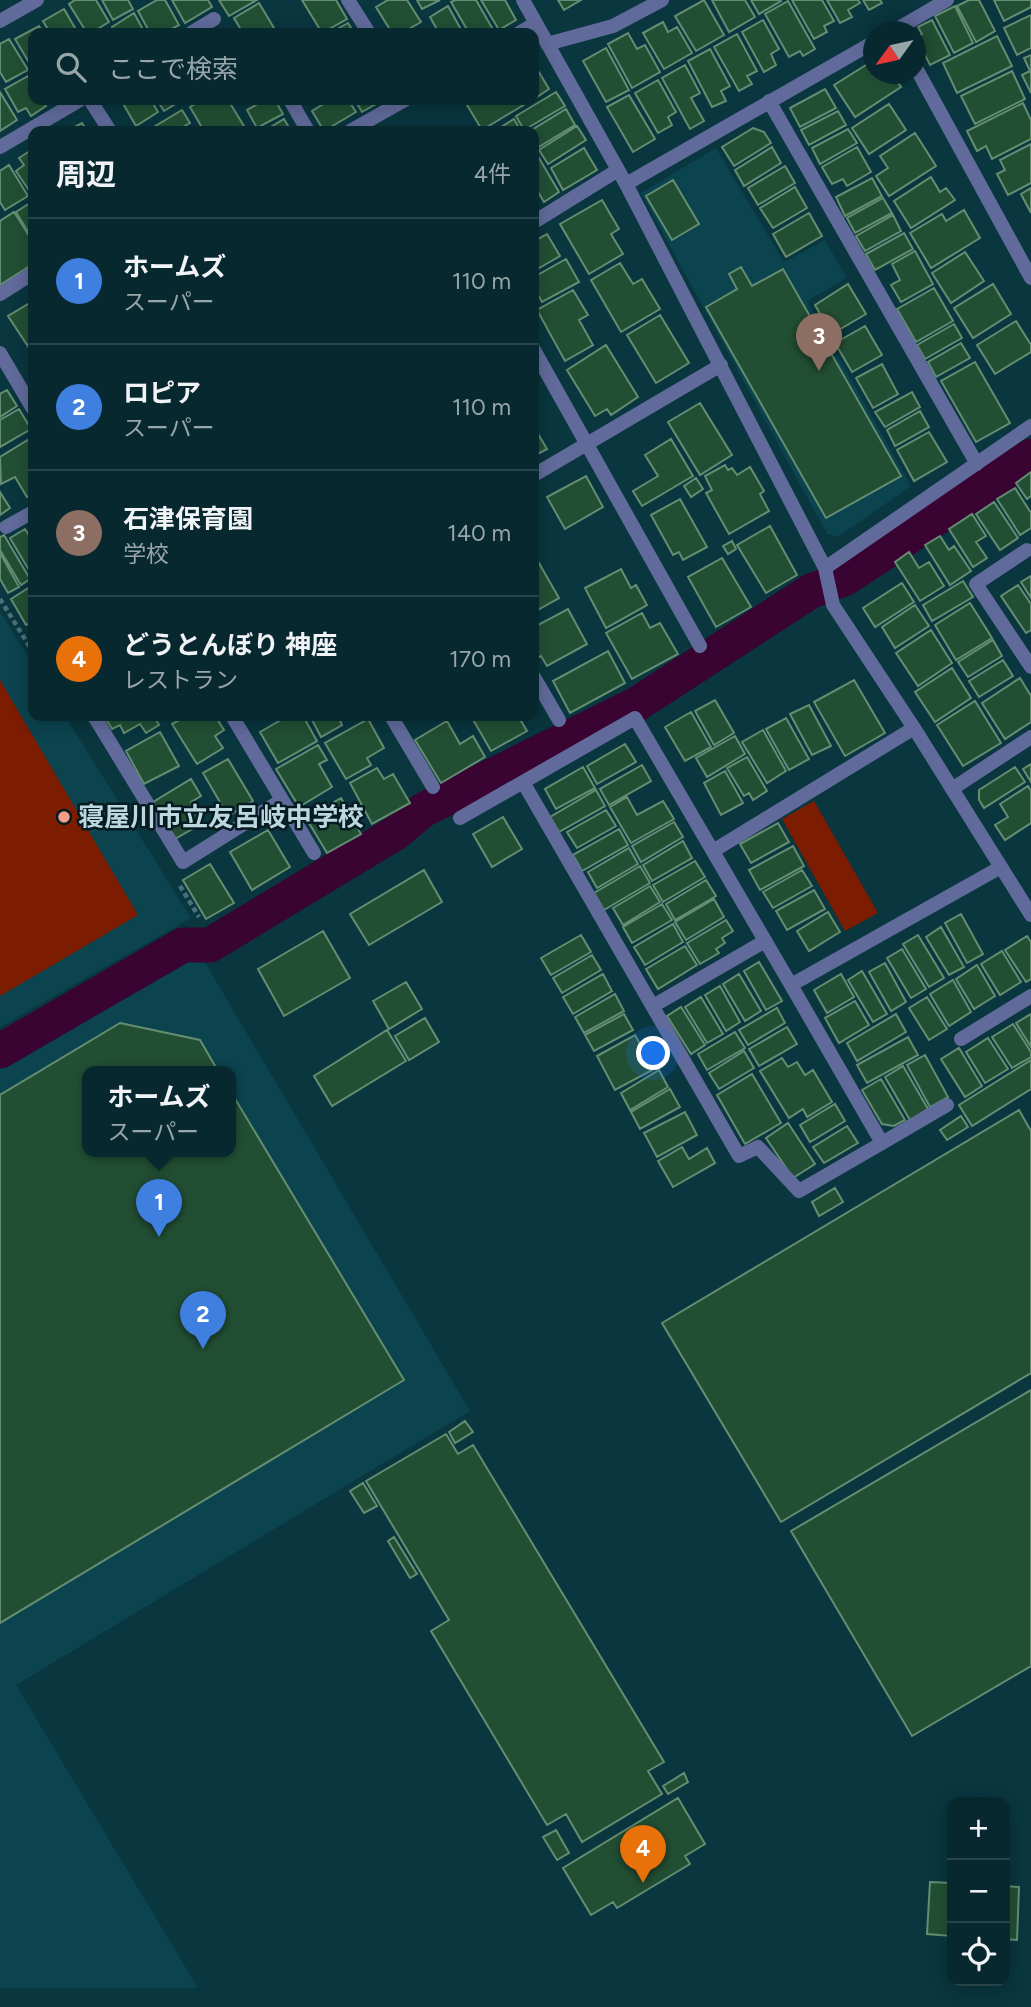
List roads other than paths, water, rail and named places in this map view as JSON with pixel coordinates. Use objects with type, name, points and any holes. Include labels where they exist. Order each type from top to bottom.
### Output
[{"type":"street","points":[[0,21],[37,0]]},
{"type":"street","points":[[348,0],[366,28]]},
{"type":"street","points":[[523,0],[539,28]]},
{"type":"street","points":[[547,44],[614,26],[662,0]]},
{"type":"street","points":[[911,21],[947,0]]},
{"type":"street","points":[[200,28],[215,19]]},
{"type":"street","points":[[528,28],[536,23]]},
{"type":"street","points":[[539,29],[626,184],[825,568],[834,605],[1031,915]]},
{"type":"street","points":[[626,184],[863,48]]},
{"type":"street","points":[[924,84],[1031,278]]},
{"type":"street","points":[[769,101],[977,464]]},
{"type":"street","points":[[35,126],[71,105]]},
{"type":"street","points":[[93,105],[107,126]]},
{"type":"street","points":[[293,105],[305,126]]},
{"type":"street","points":[[359,126],[396,105]]},
{"type":"street","points":[[0,147],[28,130]]},
{"type":"street","points":[[539,219],[618,170]]},
{"type":"street","points":[[0,294],[28,276]]},
{"type":"street","points":[[0,353],[28,401]]},
{"type":"street","points":[[539,359],[700,646]]},
{"type":"street","points":[[539,472],[721,365]]},
{"type":"street","points":[[825,568],[1031,426]]},
{"type":"street","points":[[5,527],[28,515]]},
{"type":"street","points":[[1027,550],[976,584],[1031,667]]},
{"type":"street","points":[[539,686],[559,720]]},
{"type":"street","points":[[460,818],[635,718],[882,1143]]},
{"type":"street","points":[[97,721],[183,862],[282,800]]},
{"type":"street","points":[[235,721],[314,853]]},
{"type":"street","points":[[394,721],[433,787]]},
{"type":"street","points":[[713,851],[914,728]]},
{"type":"street","points":[[952,789],[1031,737]]},
{"type":"street","points":[[523,782],[739,1156],[758,1147],[799,1191],[947,1105]]},
{"type":"street","points":[[791,985],[1002,867]]},
{"type":"street","points":[[653,1006],[765,941]]},
{"type":"street","points":[[961,1039],[1031,996]]},
{"type":"waterway","points":[[0,1051],[183,945],[210,945],[397,832],[423,810],[637,704],[811,591],[846,578],[1031,456]]},
{"type":"place","name":"石津保育園","points":[[819,371]]},
{"type":"place","name":"寝屋川市立友呂岐中学校","points":[[64,817]]},
{"type":"place","name":"ホームズ","points":[[159,1237]]},
{"type":"place","name":"ロピア","points":[[203,1349]]},
{"type":"place","name":"どうとんぼり 神座","points":[[643,1883]]}]
